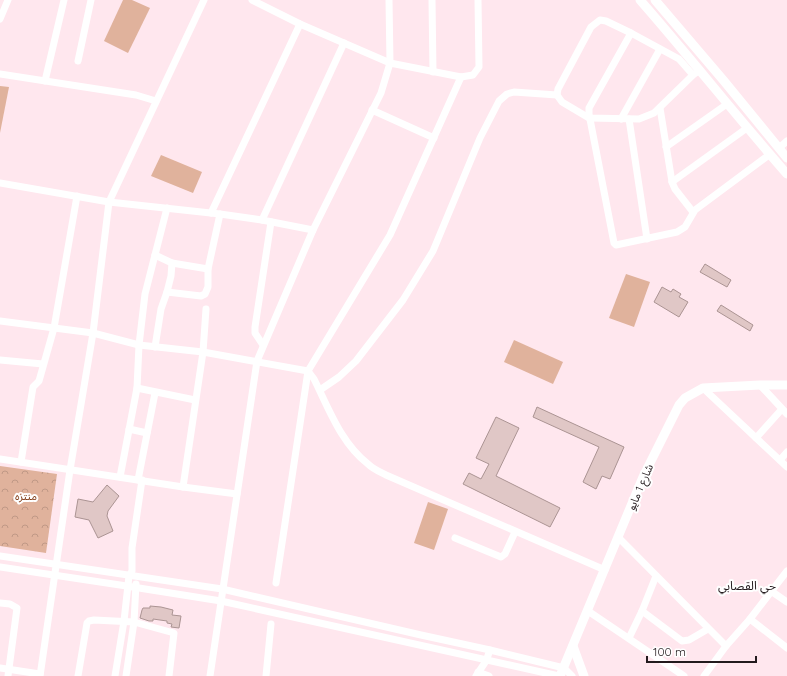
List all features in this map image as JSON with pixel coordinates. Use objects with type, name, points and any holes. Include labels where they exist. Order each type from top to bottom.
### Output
[{"type":"main road","points":[[640,0],[697,73],[787,174]]},
{"type":"main road","points":[[655,0],[787,158]]},
{"type":"main road","name":"شارع 1 مايو","points":[[561,673],[574,646],[643,477],[679,405],[685,398],[703,388],[787,385]]},
{"type":"main road","points":[[574,646],[584,676]]},
{"type":"street","points":[[0,19],[8,0]]},
{"type":"street","points":[[45,81],[64,0]]},
{"type":"street","points":[[78,61],[91,0]]},
{"type":"street","points":[[0,668],[9,672],[40,675],[70,470],[93,333],[109,202],[204,0]]},
{"type":"street","points":[[252,0],[300,24],[390,63],[461,77],[473,75],[479,67],[478,0]]},
{"type":"street","points":[[210,676],[257,361],[313,230],[381,93],[390,63],[389,0]]},
{"type":"street","points":[[432,0],[433,72]]},
{"type":"street","points":[[320,390],[339,377],[356,361],[403,300],[433,251],[480,138],[500,101],[507,94],[514,92],[556,95],[562,102],[589,118],[639,119],[654,114],[697,73],[679,59],[660,48],[606,21],[600,20],[594,23],[591,27],[556,95]]},
{"type":"street","points":[[211,213],[300,24]]},
{"type":"street","points":[[631,33],[589,108],[589,118],[614,243],[616,245],[682,230],[693,212],[770,154]]},
{"type":"street","points":[[262,220],[344,43]]},
{"type":"street","points":[[621,119],[660,48]]},
{"type":"street","points":[[0,74],[136,95],[156,101]]},
{"type":"street","points":[[276,582],[308,371],[390,235],[461,77]]},
{"type":"street","points":[[666,147],[726,104]]},
{"type":"street","points":[[660,108],[672,182],[675,189],[693,212]]},
{"type":"street","points":[[372,110],[434,138]]},
{"type":"street","points":[[629,119],[647,238]]},
{"type":"street","points":[[672,182],[747,128]]},
{"type":"street","points":[[778,148],[787,141]]},
{"type":"street","points":[[0,183],[109,202],[220,214],[262,220],[313,230]]},
{"type":"street","points":[[21,462],[33,387],[39,381],[54,328],[77,196]]},
{"type":"street","points":[[120,477],[137,388],[139,345],[145,294],[167,208]]},
{"type":"street","points":[[167,292],[201,296],[205,294],[208,287],[208,269],[220,214]]},
{"type":"street","points":[[263,345],[255,333],[255,327],[271,222]]},
{"type":"street","points":[[155,255],[172,263],[208,269]]},
{"type":"street","points":[[155,347],[161,309],[171,276],[172,263]]},
{"type":"street","points":[[183,487],[202,352],[206,309]]},
{"type":"street","points":[[0,321],[93,333],[139,345],[202,352],[308,371],[320,390],[344,438],[368,465],[386,476],[605,570]]},
{"type":"street","points":[[0,360],[43,364]]},
{"type":"street","points":[[756,438],[785,411],[760,385]]},
{"type":"street","points":[[137,388],[155,393],[195,400]]},
{"type":"street","points":[[703,388],[787,467]]},
{"type":"street","points":[[115,676],[128,586],[132,575],[132,548],[140,480],[155,393]]},
{"type":"street","points":[[129,429],[147,433]]},
{"type":"street","points":[[780,460],[787,452]]},
{"type":"street","points":[[0,459],[237,494]]},
{"type":"street","points":[[455,538],[501,557],[505,554],[515,532]]},
{"type":"street","points":[[619,538],[726,646]]},
{"type":"street","points":[[0,556],[222,589],[490,650],[572,676]]},
{"type":"street","points":[[0,567],[221,601],[486,660],[561,673]]},
{"type":"street","points":[[707,675],[726,646],[750,619],[787,570]]},
{"type":"street","points":[[126,676],[134,622],[137,587],[132,575]]},
{"type":"street","points":[[629,638],[656,576]]},
{"type":"street","points":[[771,591],[787,602]]},
{"type":"street","points":[[0,603],[10,604],[17,608],[9,672]]},
{"type":"street","points":[[588,611],[684,676]]},
{"type":"street","points":[[642,611],[682,642],[689,640],[708,629]]},
{"type":"street","points":[[750,619],[785,646],[787,638]]},
{"type":"street","points":[[78,676],[87,623],[94,620],[134,622],[174,633],[175,636],[169,676]]},
{"type":"street","points":[[266,676],[271,624]]},
{"type":"street","points":[[489,676],[477,674],[486,660],[490,650]]},
{"type":"green space","points":[[123,0],[132,0],[150,8],[128,53],[104,41]]},
{"type":"green space","points":[[0,86],[9,87],[0,133]]},
{"type":"green space","points":[[161,155],[202,172],[193,193],[151,176]]},
{"type":"green space","points":[[626,274],[650,282],[634,327],[609,318]]},
{"type":"green space","points":[[514,340],[563,362],[553,384],[504,362]]},
{"type":"green space","name":"منتزه","points":[[0,466],[57,474],[46,553],[0,546]]},
{"type":"green space","points":[[428,502],[448,509],[434,550],[414,543]]},
{"type":"building","points":[[705,264],[731,280],[727,287],[700,272]]},
{"type":"building","points":[[662,287],[671,292],[673,289],[681,294],[679,297],[688,302],[679,317],[654,302]]},
{"type":"building","points":[[721,305],[753,325],[750,331],[717,311]]},
{"type":"building","points":[[537,407],[624,447],[610,479],[602,476],[596,489],[583,482],[599,447],[533,417]]},
{"type":"building","points":[[496,417],[519,428],[496,476],[560,508],[550,527],[463,484],[469,473],[481,479],[489,464],[476,458]]},
{"type":"building","points":[[107,485],[119,496],[108,511],[107,516],[113,531],[98,538],[89,520],[75,517],[78,499],[93,502]]},
{"type":"building","points":[[150,606],[173,610],[172,615],[181,616],[179,628],[171,627],[172,624],[167,623],[167,621],[153,619],[153,621],[149,621],[140,618],[143,608],[150,608]]},
{"type":"district","name":"حي القصابي","points":[[747,585]]}]
